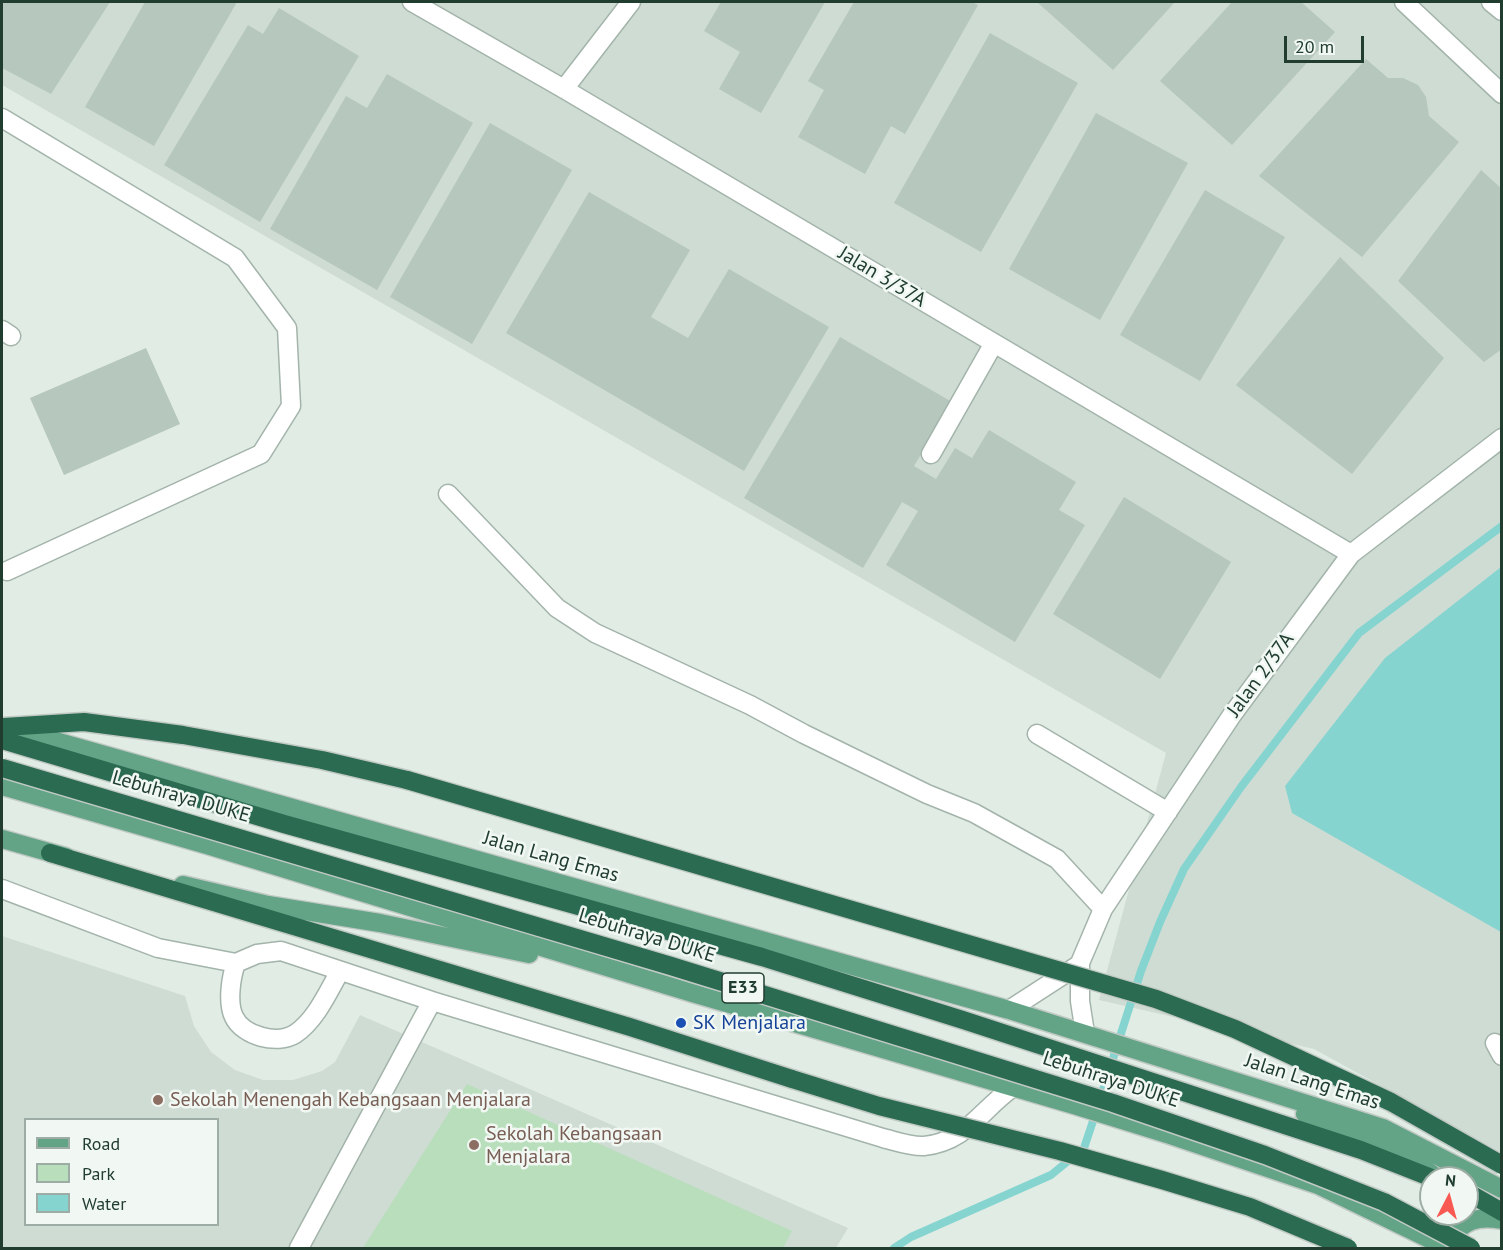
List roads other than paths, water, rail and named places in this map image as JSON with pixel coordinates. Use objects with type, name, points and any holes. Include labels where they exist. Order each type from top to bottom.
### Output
[{"type":"highway","points":[[2,731],[84,722],[183,735],[322,760],[407,780],[1156,999],[1235,1029],[1391,1102],[1502,1165]]},
{"type":"highway","name":"Lebuhraya DUKE","points":[[2,731],[284,824],[762,957],[963,1020],[1350,1147],[1419,1172]]},
{"type":"highway","name":"Lebuhraya DUKE","points":[[2,768],[648,959],[1113,1102],[1265,1155],[1384,1202],[1471,1248]]},
{"type":"highway","points":[[50,853],[630,1027],[879,1106],[1060,1151],[1162,1180],[1250,1207],[1348,1248]]},
{"type":"highway","points":[[1479,1199],[1502,1212]]},
{"type":"main road","name":"Jalan Lang Emas","points":[[2,731],[1093,1035],[1383,1128],[1502,1189]]},
{"type":"main road","points":[[2,786],[207,844],[1170,1135],[1318,1185],[1443,1247]]},
{"type":"main road","points":[[2,839],[50,853],[267,905],[380,923],[645,978]]},
{"type":"main road","points":[[1230,1079],[1421,1166]]},
{"type":"main road","points":[[1443,1247],[1462,1225],[1475,1218],[1502,1220]]},
{"type":"main road","points":[[1443,1247],[1445,1226]]},
{"type":"street","name":"Jalan 3/37A","points":[[412,2],[564,89],[1351,554]]},
{"type":"street","points":[[564,89],[631,2]]},
{"type":"street","points":[[1404,2],[1502,94]]},
{"type":"street","points":[[1491,2],[1502,11]]},
{"type":"street","points":[[2,118],[235,258],[287,328],[291,406],[261,454],[7,571]]},
{"type":"street","points":[[931,454],[994,343]]},
{"type":"street","name":"Jalan 2/37A","points":[[1093,1035],[1080,1001],[1080,963],[1103,909],[1232,715],[1351,554],[1502,438]]},
{"type":"street","points":[[448,494],[557,608],[595,633],[750,705],[927,794],[975,813],[1057,859],[1103,909]]},
{"type":"street","points":[[1037,734],[1168,812]]},
{"type":"street","points":[[2,889],[158,948],[236,963],[257,954],[281,951],[432,1001],[883,1138],[923,1146],[945,1141],[969,1128],[996,1099],[1012,1088]]},
{"type":"street","points":[[236,963],[231,977],[230,996],[234,1017],[252,1035],[275,1039],[294,1035],[314,1016],[340,971]]},
{"type":"street","points":[[1009,1010],[1080,963]]},
{"type":"street","points":[[299,1248],[432,1001]]},
{"type":"water","points":[[1501,567],[1501,932],[1292,813],[1285,786],[1385,658]]},
{"type":"waterway","points":[[1100,1099],[1141,971],[1160,922],[1184,869],[1241,787],[1359,633],[1502,526]]},
{"type":"waterway","points":[[894,1248],[911,1237],[1051,1175],[1084,1148],[1096,1112]]},
{"type":"place","name":"SK Menjalara","points":[[681,1023]]},
{"type":"place","name":"Sekolah Menengah Kebangsaan Menjalara","points":[[158,1100]]},
{"type":"place","name":"Sekolah Kebangsaan Menjalara","points":[[474,1145]]}]
